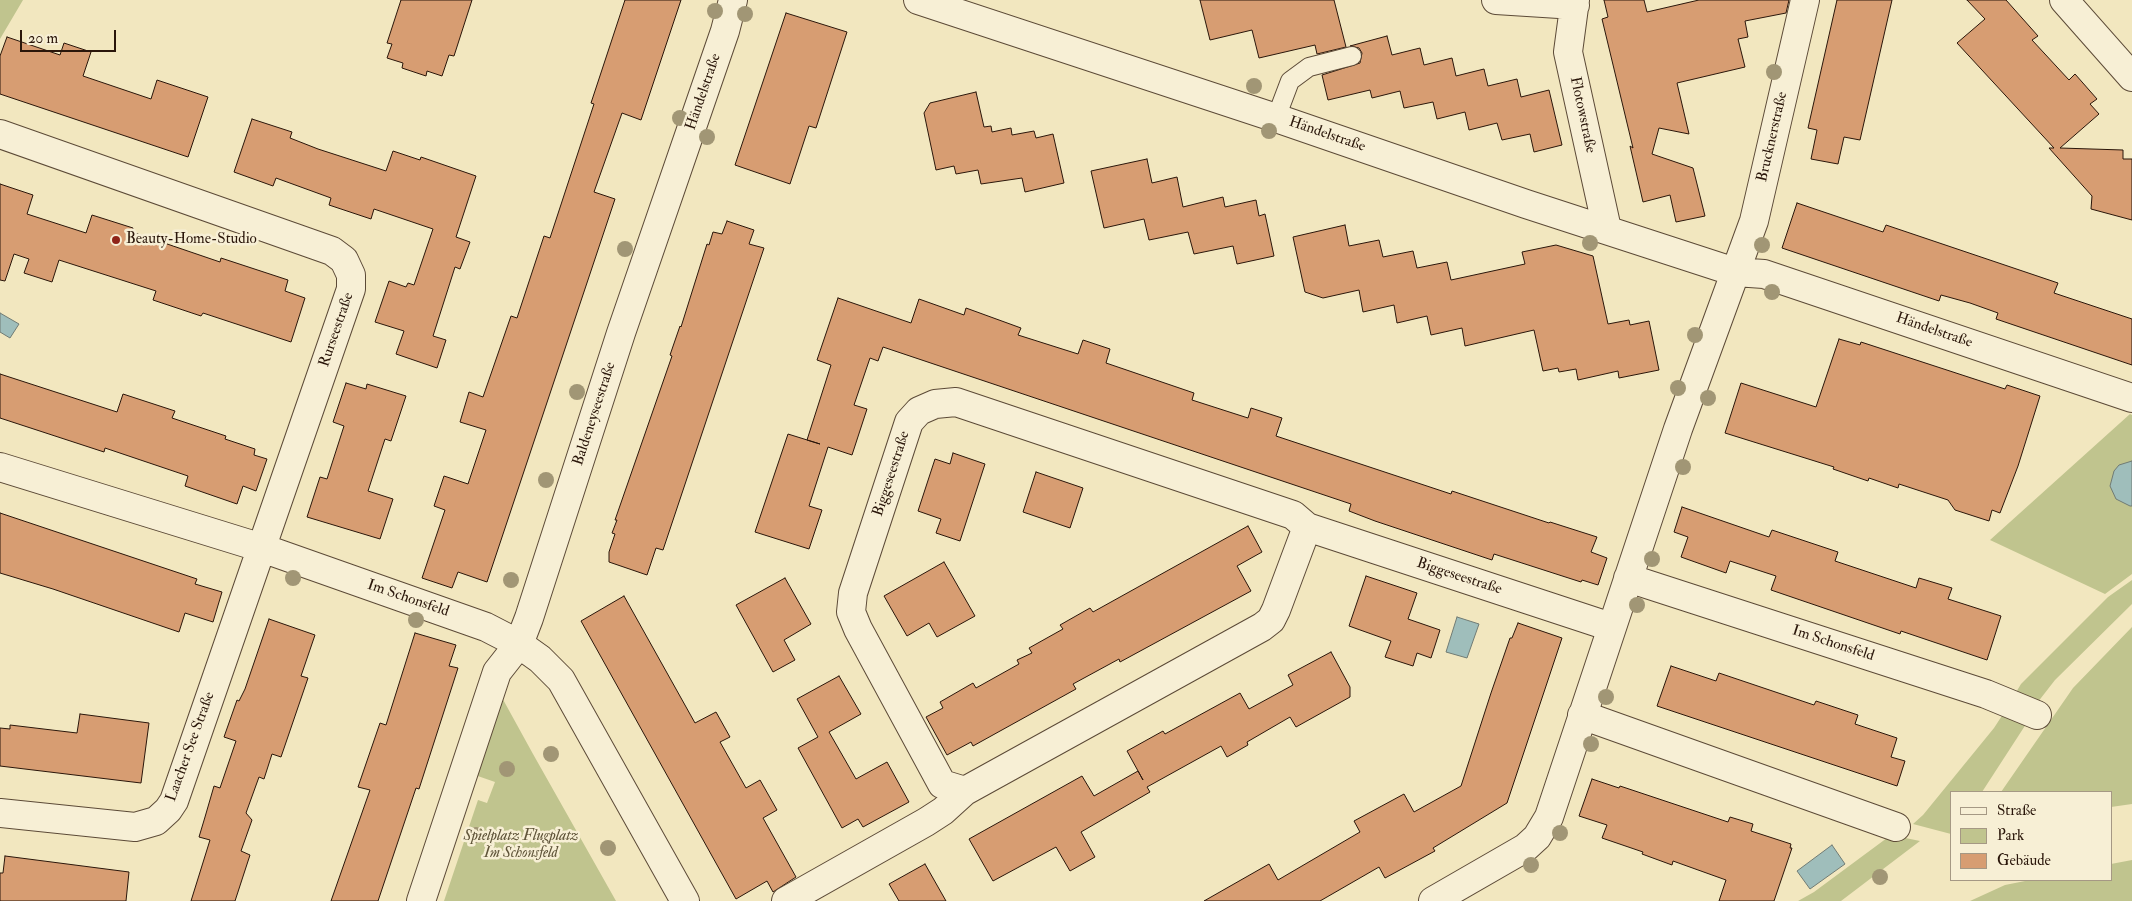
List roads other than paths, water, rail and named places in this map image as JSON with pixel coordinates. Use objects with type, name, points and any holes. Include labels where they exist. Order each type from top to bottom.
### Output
[{"type":"street","name":"Händelstraße","points":[[672,184],[725,31],[733,0]]},
{"type":"street","points":[[1496,0],[1575,2]]},
{"type":"street","name":"Brucknerstraße","points":[[1735,272],[1745,250],[1754,221],[1805,0]]},
{"type":"street","points":[[2064,0],[2132,76]]},
{"type":"street","name":"Händelstraße","points":[[927,1],[1735,272],[1764,274],[2132,398]]},
{"type":"street","name":"Flotowstraße","points":[[1575,2],[1568,52],[1607,229]]},
{"type":"street","name":"Rurseestraße","points":[[0,134],[332,251],[344,260],[351,275],[351,289],[262,548]]},
{"type":"street","name":"Baldeneyseestraße","points":[[519,644],[672,184]]},
{"type":"street","points":[[1433,901],[1525,848],[1537,837],[1549,817],[1674,440],[1735,272]]},
{"type":"street","name":"Biggeseestraße","points":[[965,791],[942,784],[858,629],[851,612],[854,593],[909,422],[918,411],[935,404],[956,402],[1293,515],[1307,527],[1611,627]]},
{"type":"street","name":"Im Schonsfeld","points":[[0,467],[262,548],[486,627],[519,644],[540,660],[560,680],[685,901]]},
{"type":"street","points":[[786,901],[926,822],[944,810],[965,791],[1262,627],[1271,620],[1307,527]]},
{"type":"street","name":"Laacher See Straße","points":[[0,813],[135,827],[156,821],[168,810],[174,801],[262,548]]},
{"type":"street","name":"Im Schonsfeld","points":[[1628,578],[1986,694],[2037,715]]},
{"type":"street","points":[[421,901],[496,672],[519,644]]},
{"type":"street","points":[[1582,716],[1896,827]]},
{"type":"lane","points":[[1276,118],[1290,81],[1308,66],[1352,56]]},
{"type":"water","points":[[0,313],[19,324],[10,338],[0,332]]},
{"type":"water","points":[[2132,461],[2132,506],[2130,506],[2116,499],[2110,486],[2114,471],[2119,465]]},
{"type":"water","points":[[1457,617],[1479,624],[1467,658],[1446,652]]},
{"type":"water","points":[[1832,845],[1845,864],[1810,889],[1797,871]]},
{"type":"place","name":"Beauty-Home-Studio","points":[[116,240]]},
{"type":"park label","name":"Spielplatz Flugplatz Im Schonsfeld","points":[[521,846]]}]
